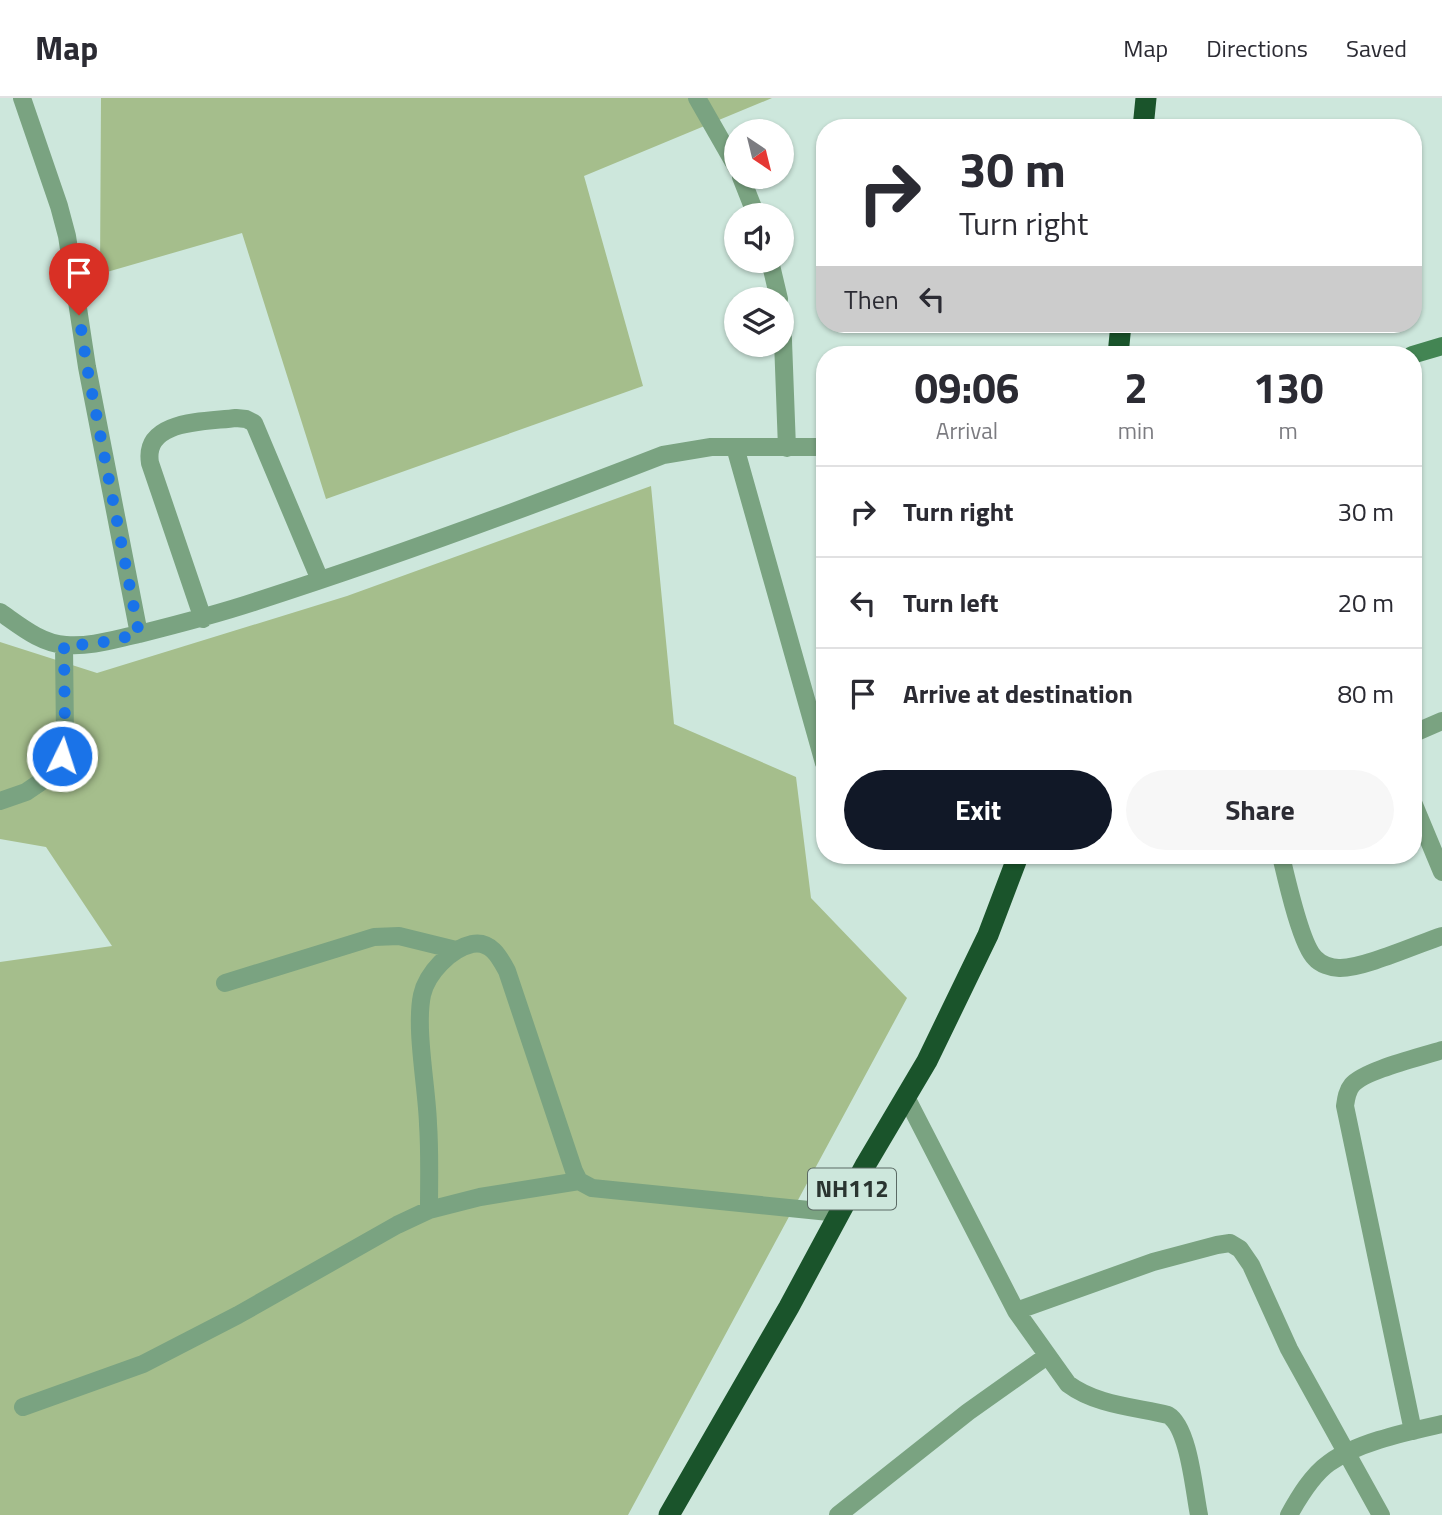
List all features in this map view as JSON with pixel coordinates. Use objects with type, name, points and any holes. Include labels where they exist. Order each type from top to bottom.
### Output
[{"type":"highway","points":[[1144,119],[1146,98]]},
{"type":"highway","name":"NH112","points":[[669,1515],[927,1061],[988,934],[1015,864]]},
{"type":"street","points":[[22,98],[63,218],[87,367],[139,634]]},
{"type":"street","points":[[697,98],[724,145]]},
{"type":"street","points":[[1422,352],[1442,346]]},
{"type":"street","points":[[784,357],[787,448]]},
{"type":"street","points":[[203,619],[150,463],[151,443],[166,429],[236,418],[254,423],[320,580]]},
{"type":"street","points":[[0,612],[46,640],[64,645],[95,644],[203,619],[320,580],[663,455],[711,447],[816,447]]},
{"type":"street","points":[[735,447],[816,735]]},
{"type":"street","points":[[0,801],[26,792],[48,777],[62,756],[65,738],[64,645]]},
{"type":"street","points":[[1422,730],[1442,721]]},
{"type":"street","points":[[1422,824],[1442,872]]},
{"type":"street","points":[[1283,864],[1306,941],[1313,957],[1322,964],[1337,969],[1353,967],[1442,936]]},
{"type":"street","points":[[225,983],[374,937],[398,936],[456,950]]},
{"type":"street","points":[[429,1210],[429,1125],[420,1016],[422,995],[427,981],[456,950],[475,943],[488,946],[499,956],[507,971],[579,1181],[592,1188],[839,1213]]},
{"type":"street","points":[[1413,1430],[1345,1106],[1348,1091],[1354,1082],[1366,1075],[1442,1050]]},
{"type":"street","points":[[906,1097],[1016,1311],[1068,1384],[1079,1392],[1174,1419],[1182,1433],[1199,1515]]},
{"type":"street","points":[[23,1407],[153,1358],[238,1315],[397,1225],[429,1210],[480,1197],[579,1181]]},
{"type":"street","points":[[1016,1311],[1153,1262],[1217,1245],[1230,1244],[1240,1249],[1251,1265],[1289,1349],[1381,1515]]},
{"type":"street","points":[[838,1515],[957,1420],[1047,1356]]},
{"type":"street","points":[[1289,1515],[1313,1479],[1329,1463],[1346,1454],[1413,1430],[1442,1424]]},
{"type":"green space","points":[[101,98],[772,98],[584,176],[643,386],[326,499],[242,233],[100,274]]},
{"type":"green space","points":[[651,486],[674,724],[796,777],[811,898],[907,998],[628,1515],[0,1515],[0,962],[112,946],[46,847],[0,839],[0,642],[97,673],[347,596]]},
{"type":"route","points":[[62,756],[65,738],[64,645],[95,644],[139,634],[79,315]]}]
